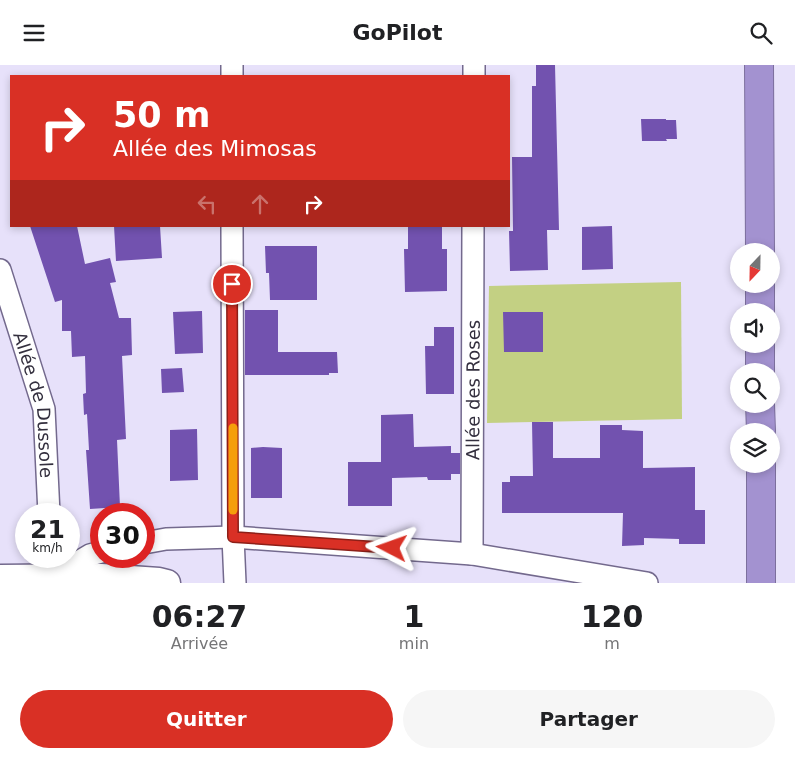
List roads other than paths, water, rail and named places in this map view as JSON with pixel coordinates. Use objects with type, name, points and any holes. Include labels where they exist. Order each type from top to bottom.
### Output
[{"type":"highway","points":[[759,65],[760,243]]},
{"type":"highway","points":[[761,473],[761,583]]},
{"type":"street","points":[[232,227],[233,537],[235,583]]},
{"type":"street","name":"Allée des Roses","points":[[472,554],[474,227]]},
{"type":"street","name":"Allée de Dussole","points":[[0,271],[7,316],[44,409],[48,503]]},
{"type":"street","points":[[155,541],[233,537],[472,554],[647,583]]},
{"type":"street","points":[[0,578],[47,568]]},
{"type":"street","points":[[57,568],[101,577],[167,583]]}]
